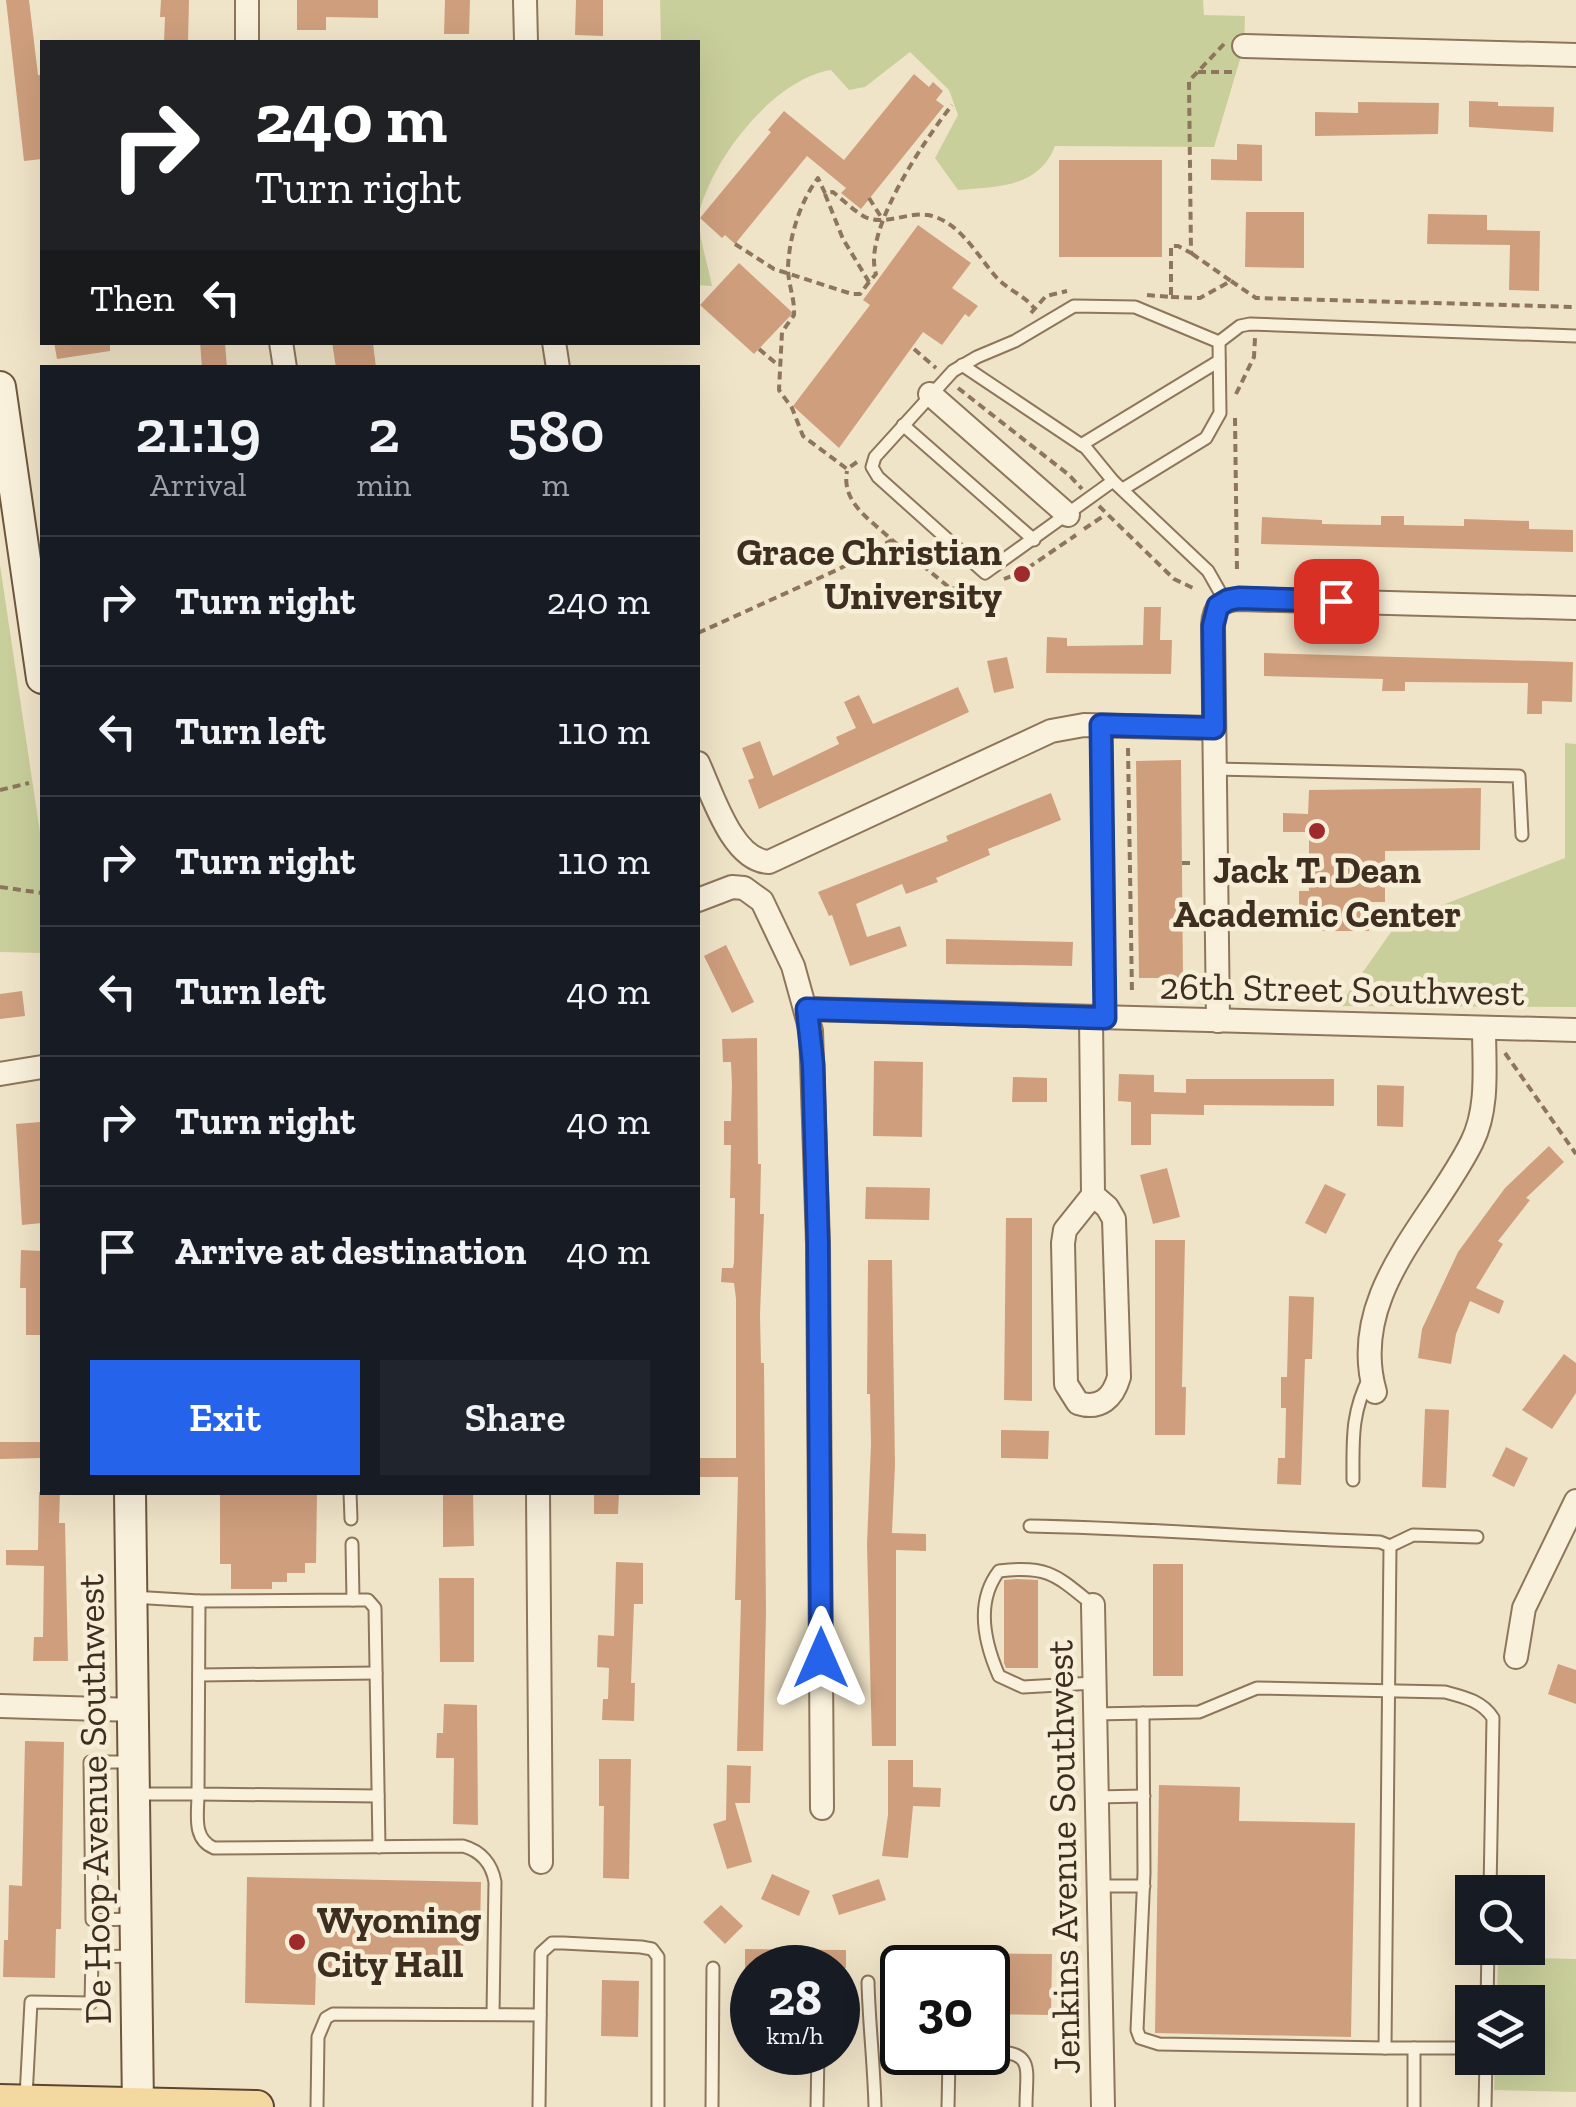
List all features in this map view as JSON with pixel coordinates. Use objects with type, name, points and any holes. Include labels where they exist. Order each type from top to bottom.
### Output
[{"type":"main road","points":[[13,2101],[257,2107]]},
{"type":"street","points":[[247,0],[247,40]]},
{"type":"street","points":[[525,0],[526,40]]},
{"type":"street","points":[[1234,45],[1576,56]]},
{"type":"street","points":[[938,380],[1068,515]]},
{"type":"street","points":[[0,387],[40,664]]},
{"type":"street","points":[[1218,1021],[1213,626],[1222,603],[1239,598],[1576,608]]},
{"type":"street","points":[[700,767],[743,852],[756,861],[769,862],[1036,736],[1067,727],[1101,725],[1214,728]]},
{"type":"street","points":[[700,899],[725,888],[744,888],[757,896],[769,910],[807,1009],[813,1064],[818,1244],[822,1808]]},
{"type":"street","name":"26th Street Southwest","points":[[807,1009],[1576,1030]]},
{"type":"street","points":[[1093,1195],[1114,1218],[1119,1377],[1115,1392],[1090,1407],[1078,1403],[1066,1384],[1063,1243],[1065,1230],[1093,1195],[1098,1018]]},
{"type":"street","points":[[1372,1384],[1369,1348],[1376,1314],[1398,1255],[1472,1141],[1483,1101],[1484,1028]]},
{"type":"street","points":[[0,1074],[40,1067]]},
{"type":"street","name":"De Hoop Avenue Southwest","points":[[130,1495],[137,2106]]},
{"type":"street","points":[[538,1495],[541,1862]]},
{"type":"street","points":[[1516,1657],[1524,1608],[1576,1500]]},
{"type":"street","name":"Jenkins Avenue Southwest","points":[[1094,1605],[1103,2107]]},
{"type":"street","points":[[0,1706],[134,1710]]},
{"type":"lane","points":[[1084,304],[1135,307],[1219,342],[1220,413],[1206,438],[1090,498],[985,573],[874,473],[872,462],[938,380],[1005,347],[1069,308],[1084,304]]},
{"type":"lane","points":[[1219,342],[1240,326],[1255,324],[1576,336]]},
{"type":"lane","points":[[1081,445],[1220,360]]},
{"type":"lane","points":[[962,366],[1081,445],[1208,571],[1222,603]]},
{"type":"lane","points":[[903,426],[1034,540]]},
{"type":"lane","points":[[1098,1018],[1101,725]]},
{"type":"lane","points":[[1215,769],[1519,776],[1522,835]]},
{"type":"lane","points":[[1353,1480],[1353,1421],[1357,1401],[1372,1384]]},
{"type":"lane","points":[[350,1495],[351,1519]]},
{"type":"lane","points":[[1030,1526],[1156,1528],[1240,1537],[1380,1542],[1390,1546],[1413,1535],[1477,1537]]},
{"type":"lane","points":[[352,1544],[353,1600]]},
{"type":"lane","points":[[1384,2048],[1390,1546]]},
{"type":"lane","points":[[1094,1605],[1048,1572],[1030,1567],[998,1571],[990,1582],[986,1644],[998,1676],[1022,1688],[1094,1684]]},
{"type":"lane","points":[[132,1597],[199,1601],[368,1600],[375,1608],[379,1847]]},
{"type":"lane","points":[[199,1601],[198,1794],[199,1835],[203,1842],[214,1848],[473,1849],[489,1864],[495,1882],[492,2014]]},
{"type":"lane","points":[[199,1675],[376,1673]]},
{"type":"lane","points":[[1094,1714],[1198,1712],[1258,1688],[1444,1692],[1486,1707],[1494,1718],[1490,1875]]},
{"type":"lane","points":[[1143,1713],[1144,1886],[1137,2030],[1140,2038],[1159,2044],[1455,2048]]},
{"type":"lane","points":[[135,1762],[90,1762],[92,1920],[136,1919]]},
{"type":"lane","points":[[135,1794],[378,1796]]},
{"type":"lane","points":[[1096,1797],[1144,1796]]},
{"type":"lane","points":[[1098,1886],[1144,1886]]},
{"type":"lane","points":[[539,2107],[541,1952],[552,1943],[652,1949],[658,1957],[658,2107]]},
{"type":"lane","points":[[13,2101],[31,2002],[90,2003],[92,1957],[136,1956]]},
{"type":"lane","points":[[712,1968],[712,2107]]},
{"type":"lane","points":[[868,1982],[875,2107]]},
{"type":"lane","points":[[317,2107],[318,2037],[326,2018],[333,2014],[540,2015]]},
{"type":"lane","points":[[1414,2048],[1414,2107]]},
{"type":"lane","points":[[1010,2052],[1026,2064],[1026,2107]]},
{"type":"lane","points":[[817,2107],[818,2075]]},
{"type":"lane","points":[[948,2107],[949,2075]]},
{"type":"lane","points":[[1485,2107],[1486,2075]]},
{"type":"path","points":[[1191,253],[1189,83],[1196,72],[1234,45]]},
{"type":"path","points":[[1196,72],[1234,72]]},
{"type":"path","points":[[735,244],[789,276],[860,294],[876,274],[874,262],[883,220],[928,136],[952,105]]},
{"type":"path","points":[[848,468],[803,436],[792,408],[779,390],[782,332],[794,315],[789,276],[798,217],[818,178],[843,239],[869,282]]},
{"type":"path","points":[[825,193],[834,192],[866,218],[925,215],[938,219],[966,239],[998,280],[1024,296],[1034,308]]},
{"type":"path","points":[[869,198],[883,220]]},
{"type":"path","points":[[1171,296],[1171,246],[1178,246],[1256,298],[1576,307]]},
{"type":"path","points":[[1135,295],[1200,298],[1231,281]]},
{"type":"path","points":[[1026,318],[1054,292],[1081,292]]},
{"type":"path","points":[[1237,572],[1235,406],[1240,380],[1254,358],[1256,298]]},
{"type":"path","points":[[759,349],[778,365]]},
{"type":"path","points":[[914,350],[938,380],[1069,474],[1174,580],[1193,588]]},
{"type":"path","points":[[938,380],[946,360]]},
{"type":"path","points":[[700,632],[839,569],[892,540],[848,496],[844,486],[848,468],[862,454]]},
{"type":"path","points":[[1128,748],[1132,994]]},
{"type":"path","points":[[0,790],[29,783]]},
{"type":"path","points":[[1130,864],[1138,863]]},
{"type":"path","points":[[1182,863],[1190,863]]},
{"type":"path","points":[[0,888],[40,893]]},
{"type":"path","points":[[1506,1053],[1576,1154]]},
{"type":"green space","points":[[660,0],[1203,0],[1204,15],[1245,16],[1244,46],[1214,147],[1055,146],[1048,160],[1027,178],[1001,186],[958,190],[935,158],[958,115],[949,90],[910,52],[865,87],[849,90],[831,70],[788,88],[768,104],[733,145],[718,167],[700,210],[700,40],[661,40]]},
{"type":"green space","points":[[700,227],[701,237],[712,286],[700,285]]},
{"type":"green space","points":[[0,565],[40,833],[40,953],[0,952]]},
{"type":"green space","points":[[1565,743],[1576,744],[1576,1007],[1339,1006],[1398,922],[1565,858]]},
{"type":"green space","points":[[1545,1958],[1576,1959],[1576,2092],[1494,2090],[1494,2075],[1545,2075],[1545,1985],[1497,1985],[1498,1965],[1545,1965]]},
{"type":"building","points":[[6,0],[29,0],[40,75],[40,159],[24,161]]},
{"type":"building","points":[[161,0],[189,0],[188,40],[164,40],[165,17],[160,17]]},
{"type":"building","points":[[297,0],[378,0],[378,18],[326,17],[326,30],[297,30]]},
{"type":"building","points":[[445,0],[470,0],[469,34],[444,34]]},
{"type":"building","points":[[576,0],[603,0],[603,36],[575,35]]},
{"type":"building","points":[[914,74],[929,87],[933,82],[943,91],[936,100],[944,106],[861,209],[841,193],[846,188],[807,156],[735,244],[700,218],[784,111],[844,160]]},
{"type":"building","points":[[1469,101],[1554,107],[1553,132],[1469,127]]},
{"type":"building","points":[[1358,102],[1439,103],[1438,134],[1315,136],[1315,112],[1358,113]]},
{"type":"building","points":[[1237,144],[1262,145],[1262,181],[1211,180],[1211,159],[1237,160]]},
{"type":"building","points":[[1059,160],[1162,160],[1162,257],[1059,257]]},
{"type":"building","points":[[1246,212],[1304,212],[1304,268],[1245,267]]},
{"type":"building","points":[[1428,214],[1487,215],[1487,230],[1540,231],[1539,291],[1509,290],[1510,245],[1427,244]]},
{"type":"building","points":[[918,225],[971,263],[952,288],[978,306],[969,317],[965,314],[942,345],[923,332],[839,448],[793,406],[870,305],[863,300]]},
{"type":"building","points":[[739,263],[793,313],[754,354],[700,305]]},
{"type":"building","points":[[55,345],[110,345],[110,351],[57,359]]},
{"type":"building","points":[[200,345],[225,345],[227,365],[202,365]]},
{"type":"building","points":[[332,345],[373,345],[376,365],[336,365]]},
{"type":"building","points":[[1381,516],[1404,516],[1404,525],[1464,526],[1464,519],[1529,521],[1529,529],[1573,530],[1573,552],[1261,544],[1262,517],[1381,525]]},
{"type":"building","points":[[1144,607],[1161,607],[1160,640],[1172,640],[1171,674],[1046,673],[1047,637],[1067,638],[1067,646],[1143,645]]},
{"type":"building","points":[[1264,653],[1573,662],[1572,702],[1542,701],[1542,714],[1527,714],[1528,683],[1405,682],[1405,691],[1382,691],[1383,679],[1264,676]]},
{"type":"building","points":[[1007,657],[1014,688],[994,693],[987,661]]},
{"type":"building","points":[[958,687],[969,712],[759,809],[748,780],[754,778],[742,748],[760,741],[773,776],[839,744],[836,737],[856,728],[844,702],[859,695],[873,724]]},
{"type":"building","points":[[1181,760],[1183,978],[1139,978],[1136,761]]},
{"type":"building","points":[[1481,788],[1480,850],[1385,851],[1385,902],[1369,902],[1369,931],[1299,931],[1299,891],[1309,891],[1309,832],[1283,832],[1283,813],[1308,814],[1309,790]]},
{"type":"building","points":[[1051,793],[1061,820],[988,849],[990,855],[936,878],[938,882],[906,894],[902,884],[856,904],[867,937],[900,926],[907,946],[850,966],[832,915],[829,916],[818,892],[948,841],[946,836]]},
{"type":"building","points":[[946,939],[1073,942],[1072,966],[946,964]]},
{"type":"building","points":[[726,945],[754,1002],[732,1013],[704,956]]},
{"type":"building","points":[[22,991],[25,1016],[0,1019],[0,994]]},
{"type":"building","points":[[757,1038],[758,1164],[760,1214],[764,1214],[760,1314],[764,1363],[766,1614],[763,1751],[737,1751],[741,1600],[735,1600],[738,1477],[700,1477],[700,1458],[736,1458],[736,1299],[734,1283],[721,1282],[722,1268],[733,1268],[734,1262],[735,1198],[730,1198],[731,1145],[724,1145],[724,1121],[731,1121],[731,1062],[723,1062],[722,1039]]},
{"type":"building","points":[[874,1061],[923,1062],[922,1137],[873,1136]]},
{"type":"building","points":[[1119,1074],[1154,1075],[1154,1092],[1186,1093],[1186,1079],[1334,1079],[1334,1106],[1204,1105],[1204,1115],[1151,1114],[1151,1145],[1131,1145],[1131,1102],[1118,1101]]},
{"type":"building","points":[[1013,1077],[1047,1078],[1047,1102],[1012,1102]]},
{"type":"building","points":[[1377,1085],[1404,1086],[1403,1127],[1377,1126]]},
{"type":"building","points":[[40,1122],[40,1223],[22,1225],[16,1124]]},
{"type":"building","points":[[1549,1146],[1564,1162],[1526,1198],[1530,1200],[1498,1241],[1503,1244],[1476,1288],[1504,1301],[1499,1314],[1470,1301],[1456,1334],[1451,1364],[1418,1358],[1422,1329],[1458,1252],[1505,1188]]},
{"type":"building","points":[[1167,1168],[1180,1217],[1153,1224],[1140,1175]]},
{"type":"building","points":[[1325,1184],[1346,1194],[1326,1234],[1305,1223]]},
{"type":"building","points":[[866,1187],[930,1188],[929,1220],[865,1219]]},
{"type":"building","points":[[1006,1218],[1032,1218],[1032,1401],[1004,1400]]},
{"type":"building","points":[[1155,1240],[1185,1240],[1185,1435],[1155,1435]]},
{"type":"building","points":[[21,1250],[40,1251],[40,1335],[26,1335],[26,1288],[20,1288]]},
{"type":"building","points":[[868,1260],[892,1260],[895,1465],[892,1533],[926,1534],[926,1551],[896,1550],[896,1746],[872,1746],[867,1544],[871,1444],[867,1394]]},
{"type":"building","points":[[1289,1296],[1314,1297],[1312,1359],[1305,1359],[1301,1485],[1277,1484],[1278,1458],[1285,1458],[1286,1408],[1281,1408],[1281,1377],[1287,1377]]},
{"type":"building","points":[[1564,1354],[1576,1363],[1576,1393],[1552,1429],[1522,1410]]},
{"type":"building","points":[[1425,1409],[1449,1410],[1446,1488],[1422,1487]]},
{"type":"building","points":[[1001,1430],[1049,1431],[1048,1459],[1001,1458]]},
{"type":"building","points":[[0,1442],[40,1442],[40,1458],[0,1459]]},
{"type":"building","points":[[1506,1447],[1528,1458],[1514,1487],[1492,1476]]},
{"type":"building","points":[[39,1492],[60,1495],[59,1523],[65,1523],[68,1661],[33,1661],[34,1637],[43,1637],[44,1566],[6,1565],[6,1550],[38,1550]]},
{"type":"building","points":[[220,1495],[317,1495],[316,1563],[305,1563],[305,1573],[287,1573],[287,1582],[272,1582],[272,1589],[231,1589],[231,1564],[220,1564]]},
{"type":"building","points":[[443,1495],[473,1495],[474,1546],[443,1547]]},
{"type":"building","points":[[594,1495],[619,1495],[618,1514],[594,1514]]},
{"type":"building","points":[[616,1562],[643,1563],[643,1604],[634,1604],[634,1721],[602,1720],[603,1699],[608,1699],[609,1668],[597,1667],[598,1635],[614,1636]]},
{"type":"building","points":[[1153,1564],[1183,1564],[1183,1676],[1153,1676]]},
{"type":"building","points":[[439,1578],[474,1578],[474,1662],[440,1662]]},
{"type":"building","points":[[1004,1580],[1038,1580],[1038,1668],[1006,1668],[1004,1663]]},
{"type":"building","points":[[1558,1664],[1576,1670],[1576,1704],[1548,1694]]},
{"type":"building","points":[[444,1704],[477,1705],[478,1825],[453,1824],[454,1758],[436,1758],[437,1733],[443,1733]]},
{"type":"building","points":[[25,1741],[64,1742],[61,1929],[56,1929],[55,1978],[3,1977],[9,1885],[22,1886]]},
{"type":"building","points":[[599,1759],[631,1759],[629,1879],[603,1878],[604,1806],[599,1806]]},
{"type":"building","points":[[888,1760],[913,1760],[913,1787],[941,1788],[940,1807],[913,1806],[908,1858],[882,1856],[888,1815]]},
{"type":"building","points":[[727,1765],[751,1766],[750,1803],[735,1803],[752,1862],[727,1869],[713,1824],[726,1820]]},
{"type":"building","points":[[1159,1785],[1240,1787],[1239,1821],[1355,1823],[1351,2037],[1155,2033]]},
{"type":"building","points":[[772,1874],[810,1891],[799,1916],[761,1899]]},
{"type":"building","points":[[247,1877],[481,1882],[480,1933],[464,1933],[463,1950],[455,1950],[455,1959],[333,1957],[333,1969],[316,1969],[315,2005],[245,2003]]},
{"type":"building","points":[[879,1879],[886,1900],[839,1915],[832,1895]]},
{"type":"building","points":[[721,1905],[743,1926],[725,1944],[703,1922]]},
{"type":"building","points":[[1010,1954],[1052,1954],[1051,2015],[1010,2014]]},
{"type":"building","points":[[602,1980],[639,1981],[638,2037],[601,2036]]},
{"type":"place","name":"Grace Christian University","points":[[1022,574]]},
{"type":"place","name":"Jack T. Dean Academic Center","points":[[1317,831]]},
{"type":"place","name":"Wyoming City Hall","points":[[297,1942]]},
{"type":"route","points":[[821,1658],[818,1244],[813,1064],[807,1009],[1105,1018],[1101,725],[1214,728],[1213,626],[1218,606],[1239,598],[1336,601]]}]
